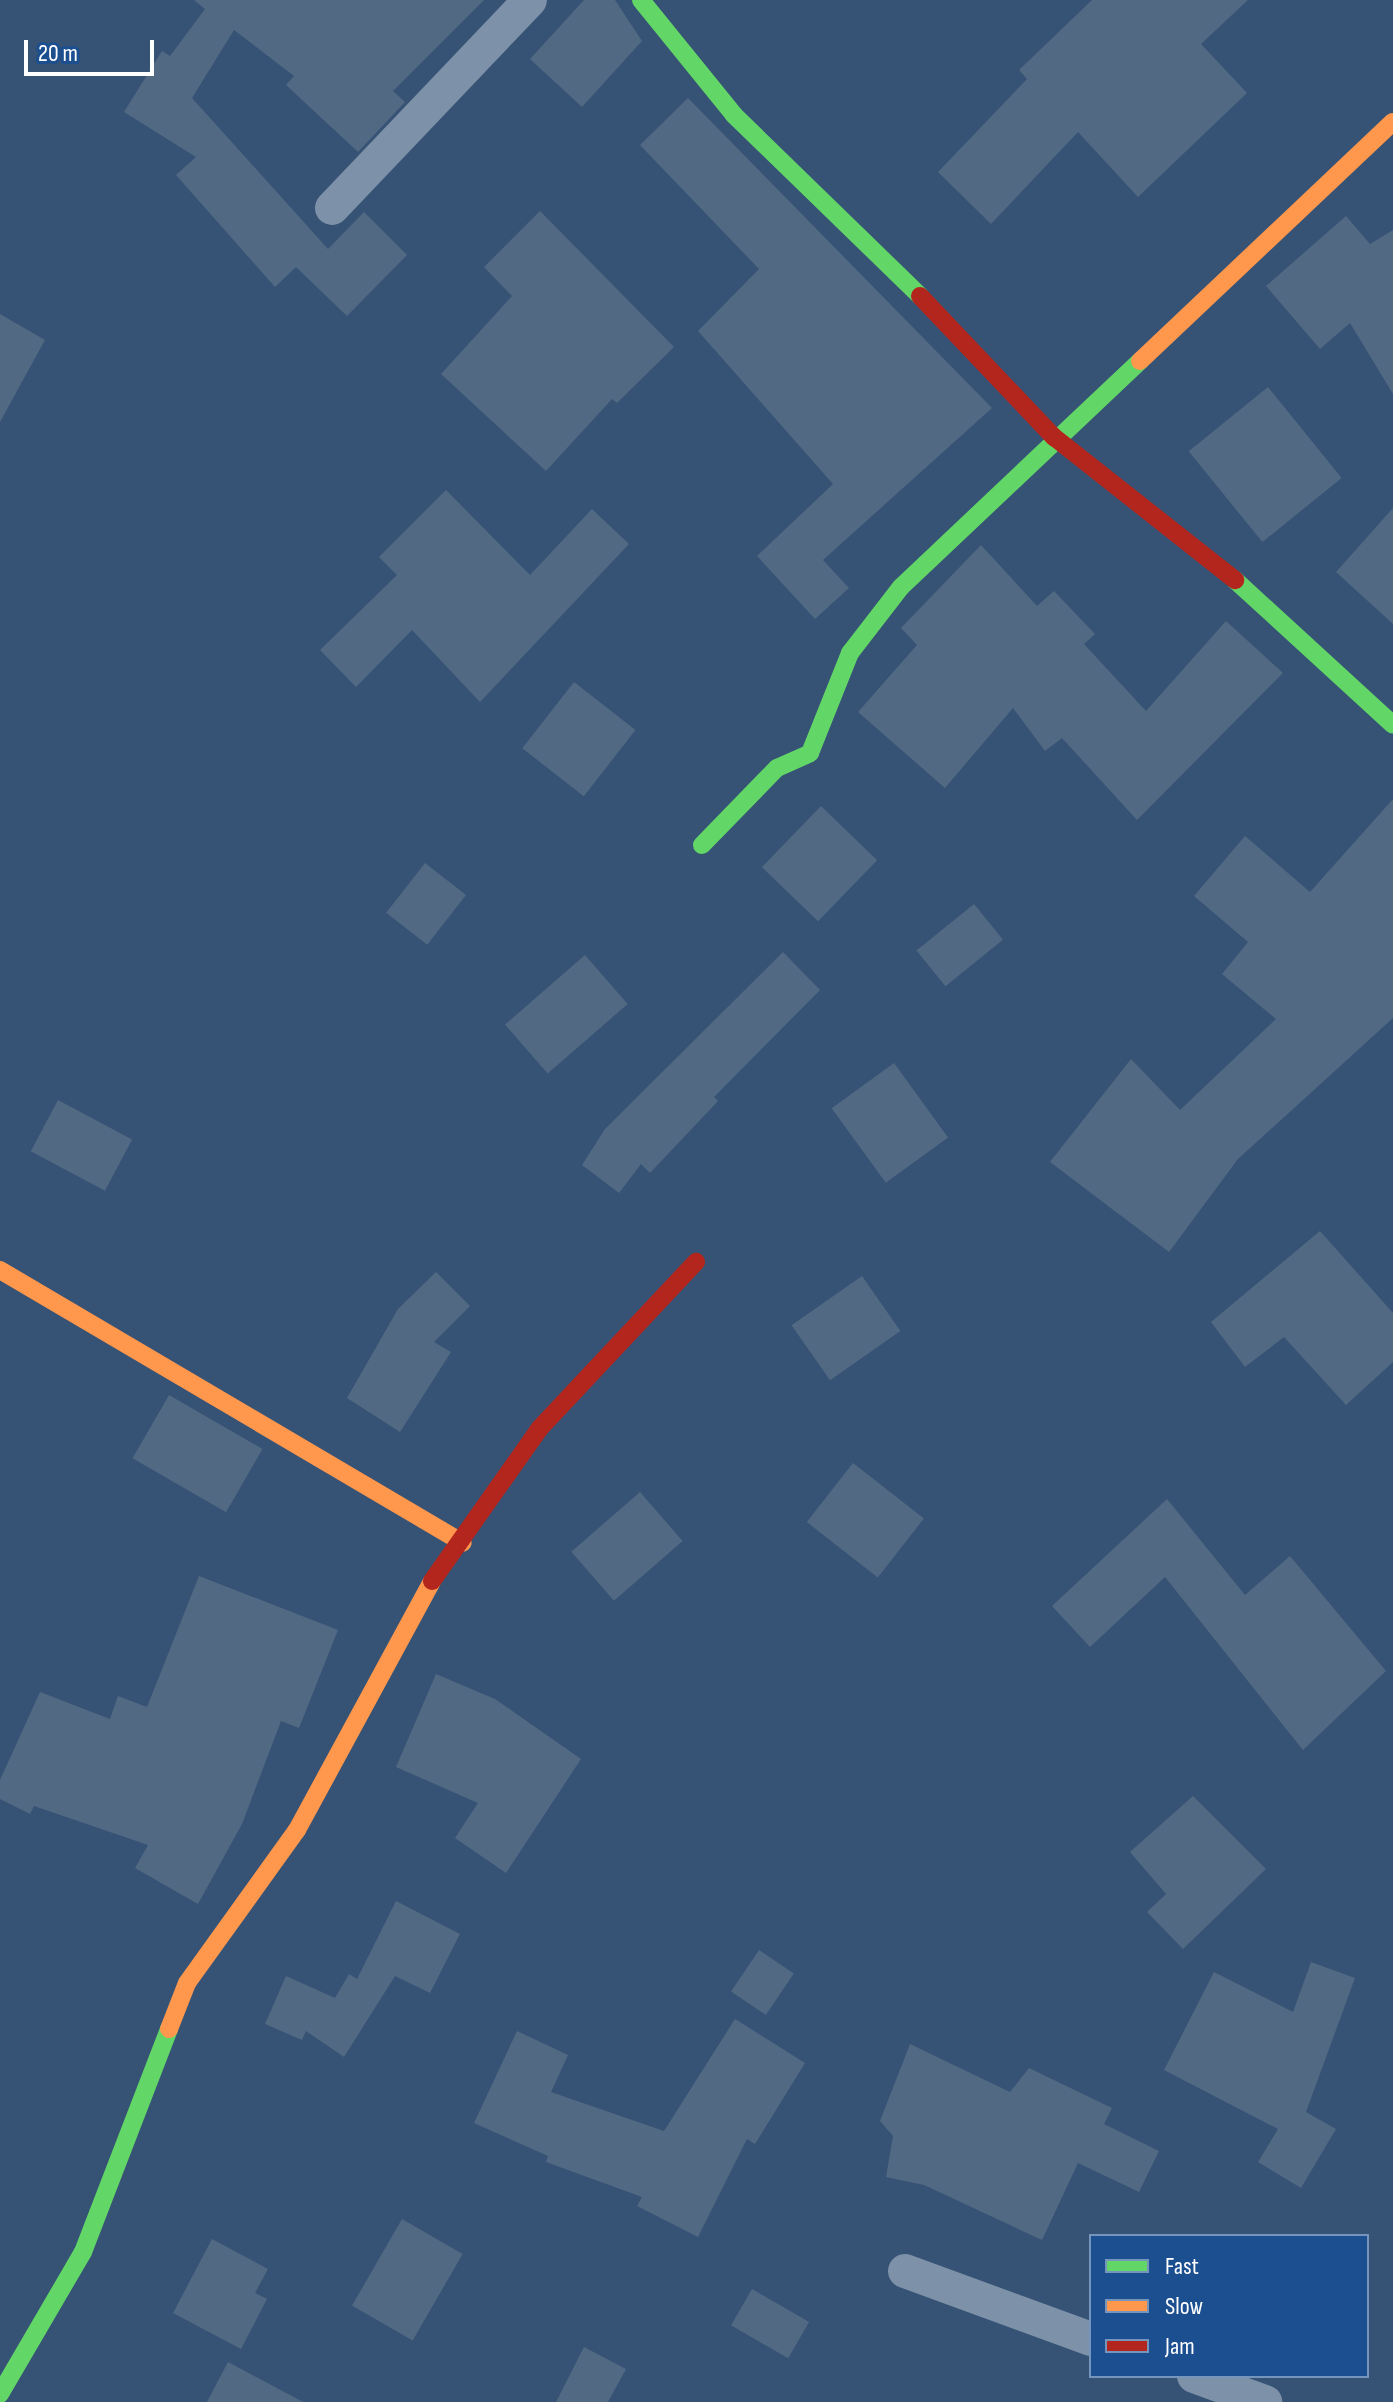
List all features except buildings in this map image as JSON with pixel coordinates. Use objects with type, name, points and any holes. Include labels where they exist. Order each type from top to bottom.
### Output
[{"type":"street","points":[[332,208],[530,0]]},
{"type":"street","points":[[641,0],[734,115],[857,229],[1054,437],[1192,540],[1393,725]]},
{"type":"street","points":[[702,845],[777,768],[810,753],[850,653],[901,587],[1054,437],[1393,122]]},
{"type":"street","points":[[0,2394],[83,2252],[187,1983],[297,1830],[399,1651],[413,1609],[463,1543],[540,1428],[696,1262]]},
{"type":"street","points":[[0,1270],[312,1448],[463,1543]]},
{"type":"street","points":[[905,2271],[1089,2338]]},
{"type":"street","points":[[1199,2378],[1265,2402]]},
{"type":"traffic: fast","points":[[641,0],[734,115],[920,296]]},
{"type":"traffic: fast","points":[[702,845],[777,768],[810,753],[850,653],[901,587],[1140,361]]},
{"type":"traffic: fast","points":[[1235,580],[1393,725]]},
{"type":"traffic: fast","points":[[0,2394],[83,2252],[169,2029]]},
{"type":"traffic: slow","points":[[1140,361],[1393,122]]},
{"type":"traffic: slow","points":[[0,1270],[463,1543]]},
{"type":"traffic: slow","points":[[169,2029],[187,1983],[297,1830],[432,1581]]},
{"type":"traffic: jam","points":[[920,296],[1054,437],[1235,580]]},
{"type":"traffic: jam","points":[[432,1581],[540,1428],[696,1262]]}]
